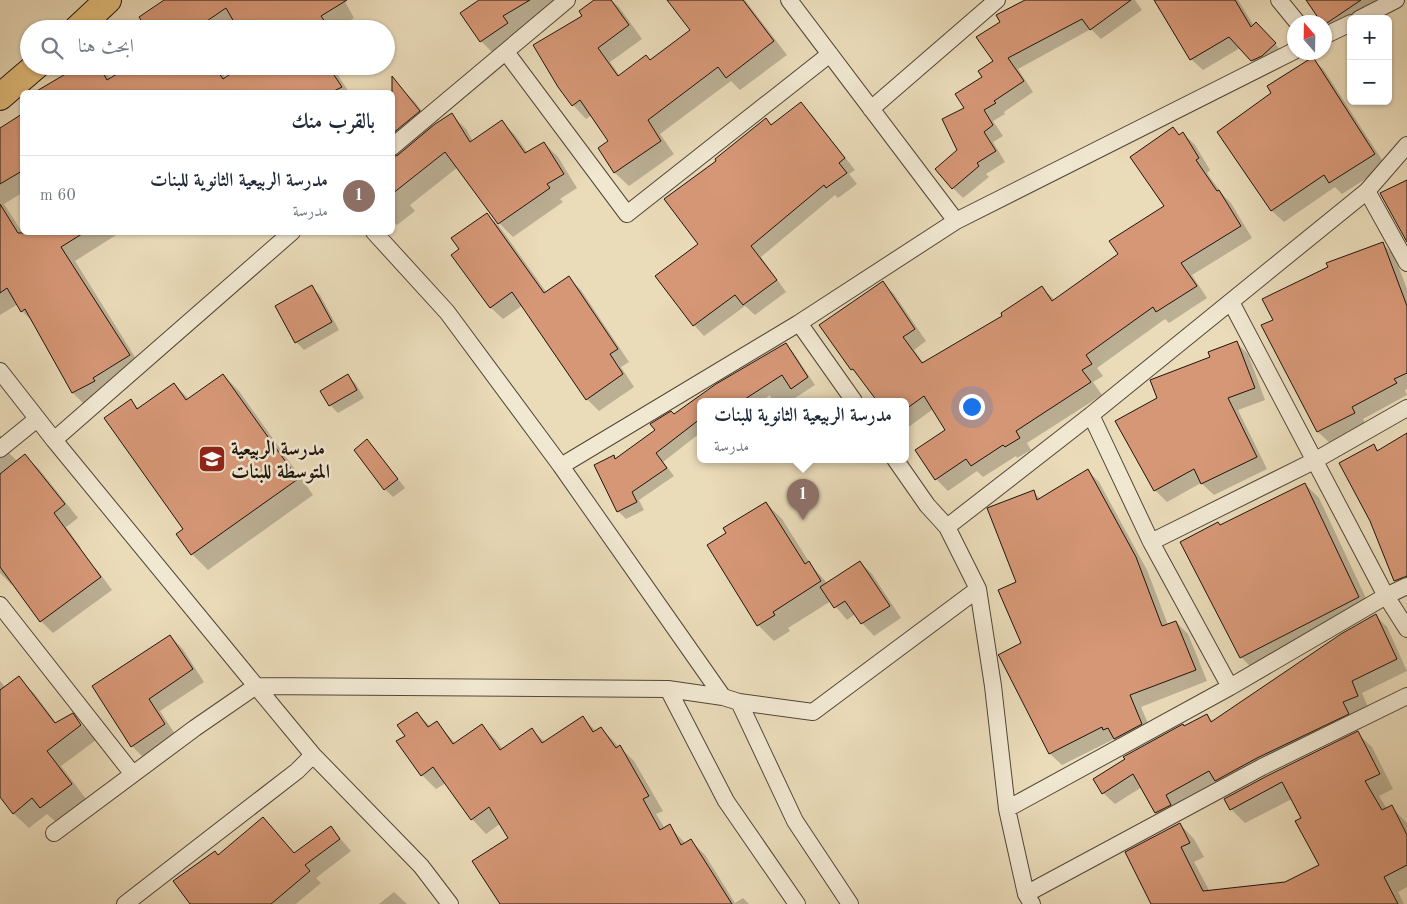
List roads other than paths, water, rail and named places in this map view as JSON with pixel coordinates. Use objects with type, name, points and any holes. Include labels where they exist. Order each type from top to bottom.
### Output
[{"type":"main road","points":[[87,20],[108,0]]},
{"type":"main road","points":[[0,97],[26,75]]},
{"type":"street","points":[[395,144],[568,0]]},
{"type":"street","points":[[789,0],[956,221]]},
{"type":"street","points":[[871,110],[997,0]]},
{"type":"street","points":[[1279,0],[1291,15]]},
{"type":"street","points":[[1366,15],[1396,0]]},
{"type":"street","points":[[1332,32],[1347,25]]},
{"type":"street","points":[[506,52],[627,214],[830,54]]},
{"type":"street","points":[[561,466],[799,323],[956,221],[1287,55]]},
{"type":"street","points":[[947,527],[1091,415],[1367,191],[1407,144]]},
{"type":"street","points":[[1367,191],[1407,262]]},
{"type":"street","points":[[54,440],[289,235]]},
{"type":"street","points":[[377,235],[447,312],[561,466],[723,697]]},
{"type":"street","points":[[1231,302],[1386,596],[1407,629]]},
{"type":"street","points":[[799,323],[852,398]]},
{"type":"street","points":[[0,371],[54,440],[313,755],[420,866],[450,904]]},
{"type":"street","points":[[1151,542],[1314,462],[1407,408]]},
{"type":"street","points":[[1091,415],[1151,542],[1230,688]]},
{"type":"street","points":[[0,449],[37,419]]},
{"type":"street","points":[[897,463],[927,505],[947,527],[978,589],[993,686],[1007,809],[1029,899],[1262,767],[1407,696]]},
{"type":"street","points":[[1007,809],[1230,688],[1386,596],[1407,586]]},
{"type":"street","points":[[54,832],[132,773],[256,686],[668,689],[723,697],[739,702],[812,712],[978,589]]},
{"type":"street","points":[[0,605],[132,773]]},
{"type":"street","points":[[668,689],[726,801],[797,904]]},
{"type":"street","points":[[739,702],[795,821],[850,904]]},
{"type":"street","points":[[125,904],[296,771],[313,755]]},
{"type":"place","name":"مدرسة الربيعية المتوسطة للبنات","points":[[212,459]]},
{"type":"place","name":"مدرسة الربيعية الثانوية للبنات","points":[[803,520]]}]
